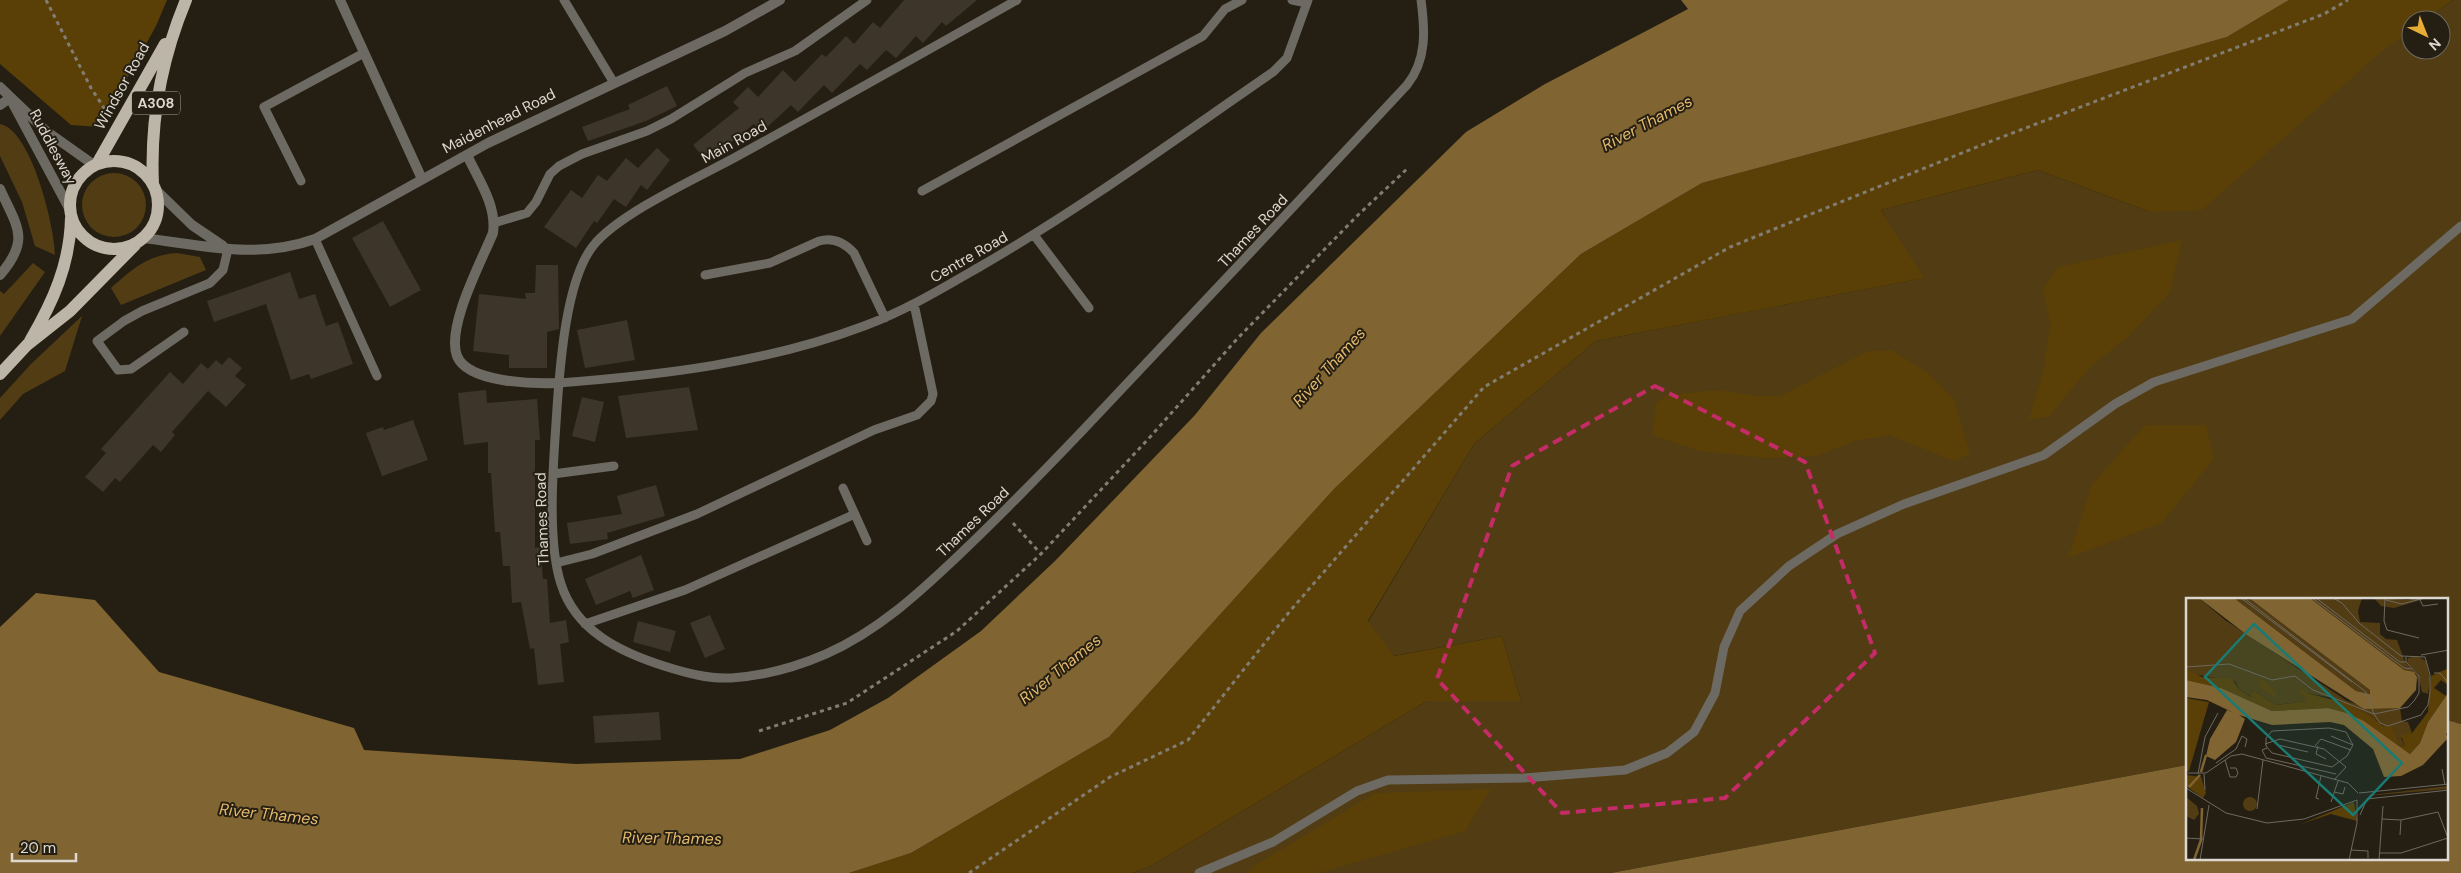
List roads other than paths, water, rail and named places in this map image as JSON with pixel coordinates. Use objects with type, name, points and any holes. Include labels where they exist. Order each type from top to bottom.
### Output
[{"type":"main road","name":"Windsor Road","points":[[155,187],[152,155],[154,112],[161,77],[176,24],[186,0]]},
{"type":"main road","name":"Windsor Road","points":[[96,165],[176,24]]},
{"type":"main road","points":[[0,374],[27,346],[70,311],[140,240],[157,217],[158,208],[155,187],[143,171],[131,164],[117,161],[96,165],[84,172],[76,183],[71,196],[68,252],[60,282],[47,312],[27,346]]},
{"type":"main road","points":[[71,213],[84,237],[97,246],[120,249],[140,240]]},
{"type":"street","points":[[340,0],[422,179]]},
{"type":"street","name":"Maidenhead Road","points":[[140,240],[228,249],[269,250],[284,248],[315,239],[467,155],[725,31],[780,0]]},
{"type":"street","name":"Ruddlesway","points":[[0,87],[56,139],[96,165]]},
{"type":"street","points":[[0,105],[10,98]]},
{"type":"street","name":"Ruddlesway","points":[[10,98],[71,213]]},
{"type":"street","points":[[467,155],[490,203],[494,223],[493,233],[475,273],[462,311],[456,336],[456,354],[466,368],[488,376],[528,383],[559,383]]},
{"type":"street","points":[[155,187],[192,225],[228,249]]},
{"type":"street","points":[[0,189],[20,238],[13,258],[0,275]]},
{"type":"lane","points":[[564,0],[614,83]]},
{"type":"lane","points":[[494,223],[527,213],[536,202],[550,174],[559,166],[582,154],[647,131],[671,119],[745,73],[795,50],[867,0]]},
{"type":"lane","name":"Main Road","points":[[559,383],[564,337],[580,272],[590,250],[608,232],[667,195],[1018,0]]},
{"type":"lane","points":[[922,191],[1203,36],[1225,9],[1242,0]]},
{"type":"lane","points":[[1292,0],[1307,2]]},
{"type":"lane","name":"Thames Road","points":[[559,383],[553,474],[556,563],[563,591],[585,624],[608,643],[622,651],[697,676],[733,678],[780,670],[829,653],[880,623],[921,590],[1003,513],[1216,291],[1407,85],[1418,69],[1424,46],[1421,0]]},
{"type":"lane","name":"Centre Road","points":[[559,383],[675,372],[737,361],[812,343],[885,318],[914,304],[1034,235],[1277,69],[1287,58],[1292,47],[1307,2]]},
{"type":"lane","points":[[301,181],[264,106],[364,53]]},
{"type":"lane","points":[[1199,873],[1273,842],[1357,792],[1388,780],[1524,778],[1625,770],[1667,753],[1694,732],[1715,693],[1724,647],[1740,611],[1789,566],[1837,534],[1896,508],[2044,455],[2115,404],[2154,382],[2352,318],[2461,226]]},
{"type":"lane","points":[[1034,235],[1089,308]]},
{"type":"lane","points":[[315,239],[377,376]]},
{"type":"lane","points":[[705,275],[770,263],[819,241],[828,239],[838,241],[848,246],[854,253],[885,318]]},
{"type":"lane","points":[[184,332],[131,369],[118,370],[97,341],[124,321],[142,311],[210,283],[218,277],[222,270],[228,249]]},
{"type":"lane","points":[[556,563],[592,554],[673,524],[867,434],[917,415],[931,401],[933,386],[914,304]]},
{"type":"lane","points":[[553,474],[614,466]]},
{"type":"lane","points":[[843,488],[867,541]]},
{"type":"lane","points":[[585,624],[684,590],[855,514]]},
{"type":"water","name":"River Thames","points":[[1681,0],[2289,0],[2227,37],[1946,117],[1702,183],[1581,254],[1334,489],[1109,737],[911,853],[849,873],[0,873],[0,627],[36,593],[95,600],[159,672],[354,728],[364,750],[576,764],[740,759],[830,730],[888,698],[981,631],[1056,560],[1195,415],[1261,333],[1466,132],[1545,84],[1688,9]]},
{"type":"water","points":[[2448,720],[2461,724],[2461,873],[1611,873],[2186,765],[2186,860],[2448,860]]}]
